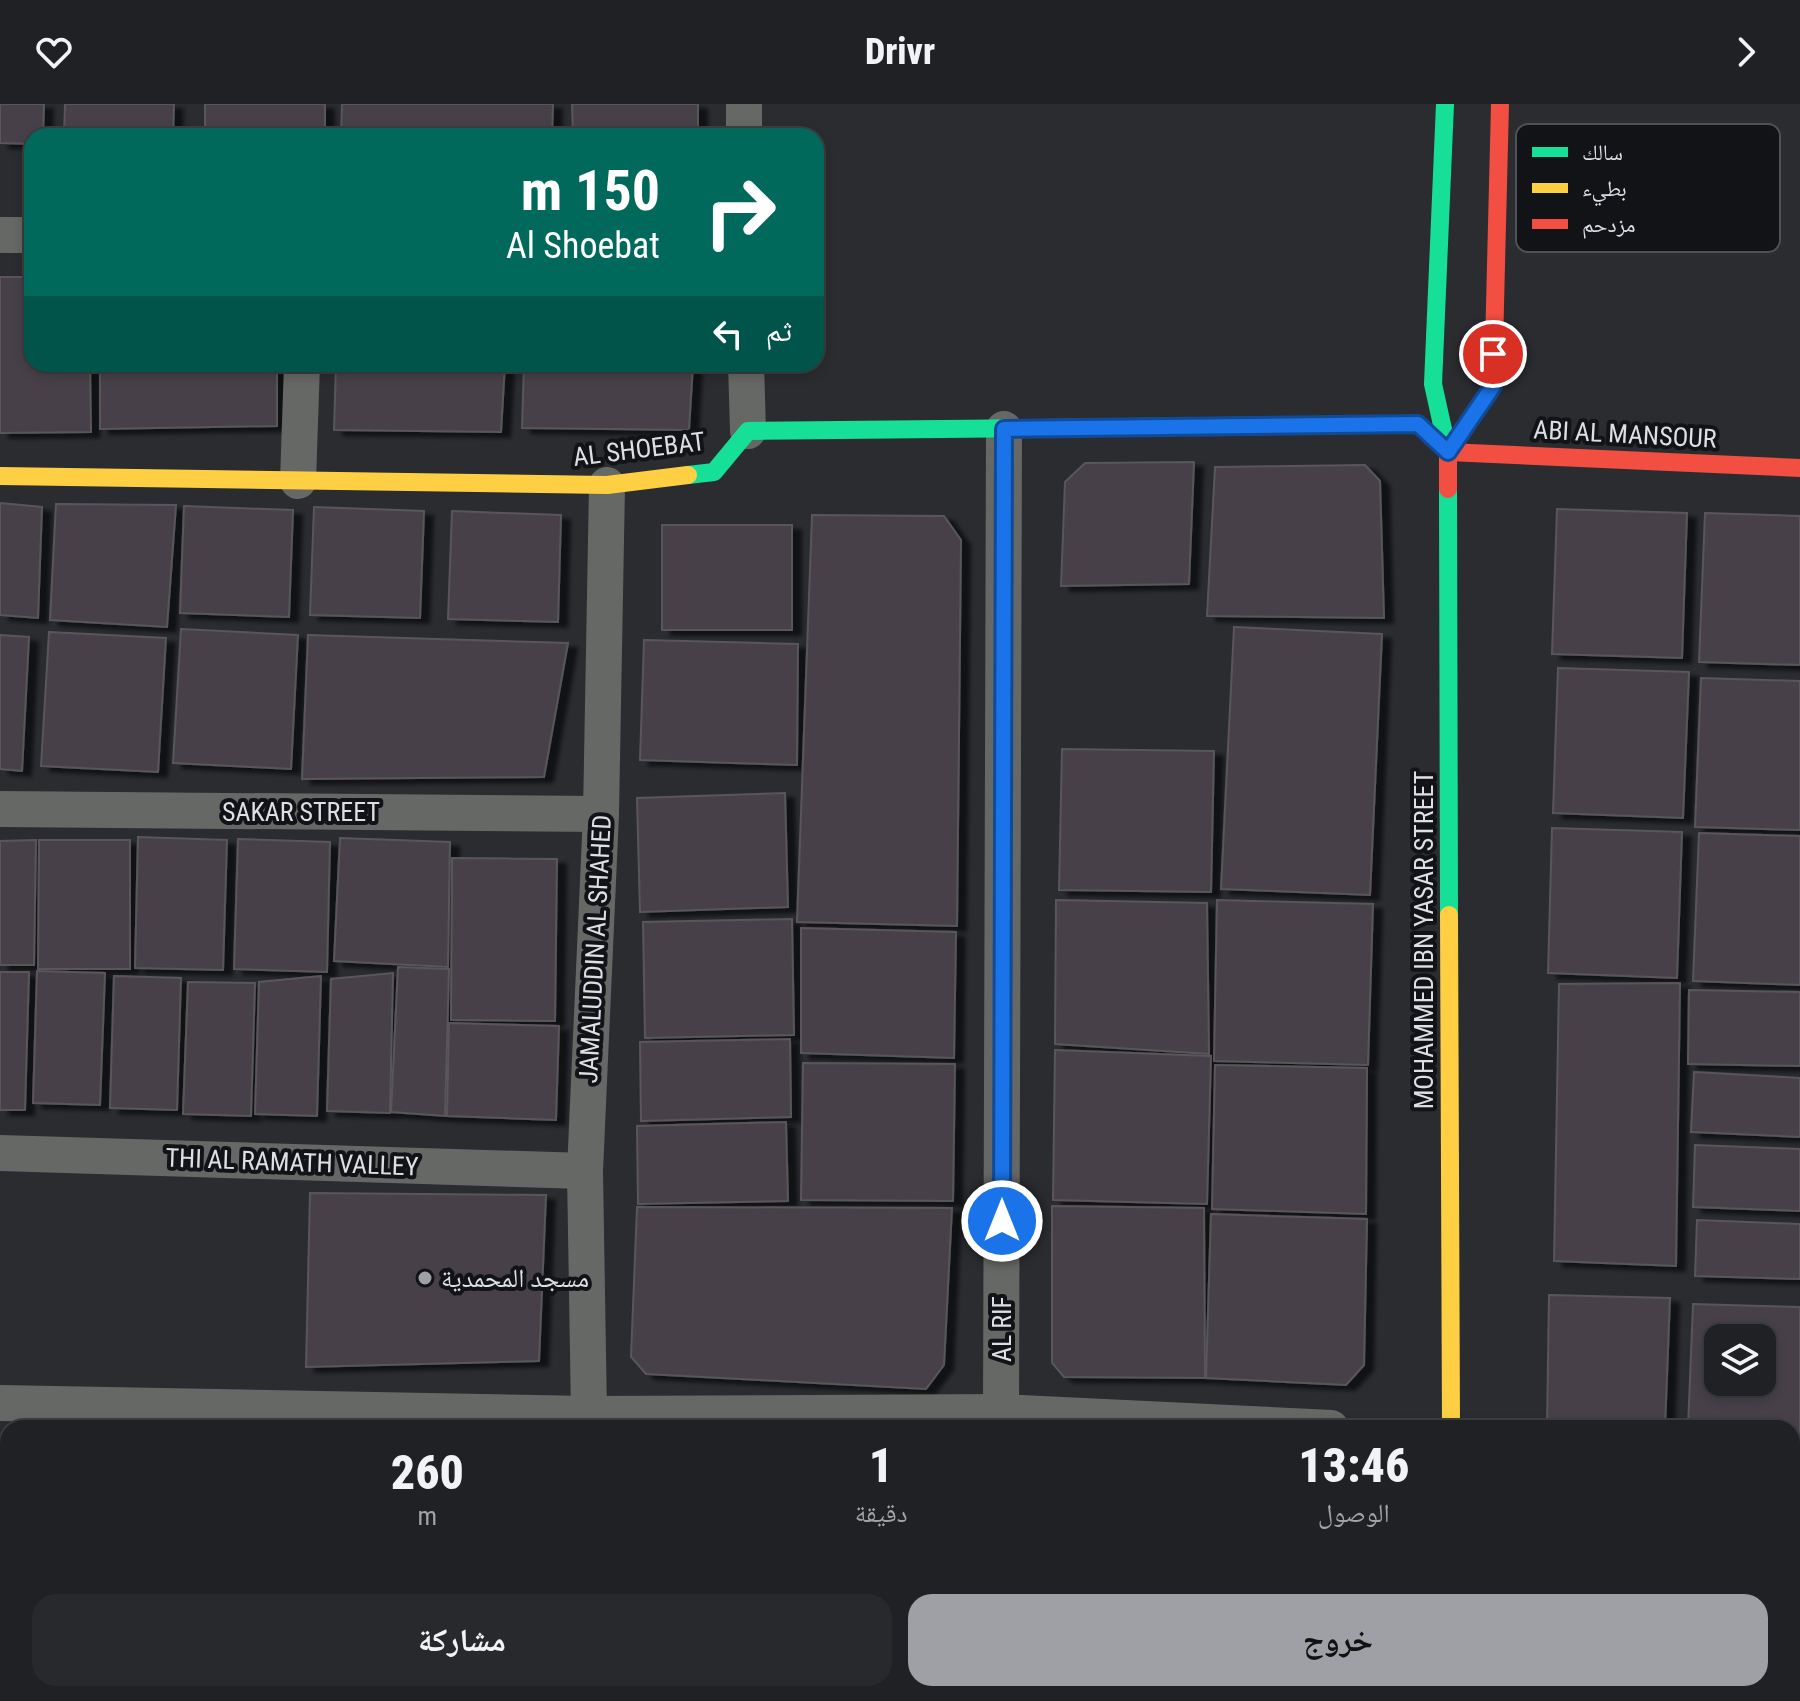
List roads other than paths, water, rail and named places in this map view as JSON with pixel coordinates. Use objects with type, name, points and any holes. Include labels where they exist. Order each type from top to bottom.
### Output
[{"type":"street","points":[[744,104],[744,128]]},
{"type":"street","name":"MOHAMMED IBN YASAR STREET","points":[[1445,104],[1433,384],[1448,452],[1451,1420]]},
{"type":"street","points":[[746,372],[748,431],[1418,424],[1448,452],[1493,386],[1500,104]]},
{"type":"street","points":[[0,235],[24,235]]},
{"type":"street","points":[[298,481],[302,372]]},
{"type":"street","name":"AL RIF","points":[[1001,1412],[1004,429]]},
{"type":"street","name":"AL SHOEBAT","points":[[0,476],[607,485],[714,472],[748,431]]},
{"type":"street","name":"ABI AL MANSOUR","points":[[1448,452],[1800,468]]},
{"type":"street","name":"JAMALUDDIN AL SHAHED","points":[[589,1414],[585,1171],[601,814],[607,485]]},
{"type":"street","name":"SAKAR STREET","points":[[0,809],[601,814]]},
{"type":"street","name":"THI AL RAMATH VALLEY","points":[[0,1153],[585,1171]]},
{"type":"street","points":[[0,1403],[589,1414],[1001,1412],[1166,1420]]},
{"type":"place","name":"مسجد المحمدية","points":[[425,1278]]}]
